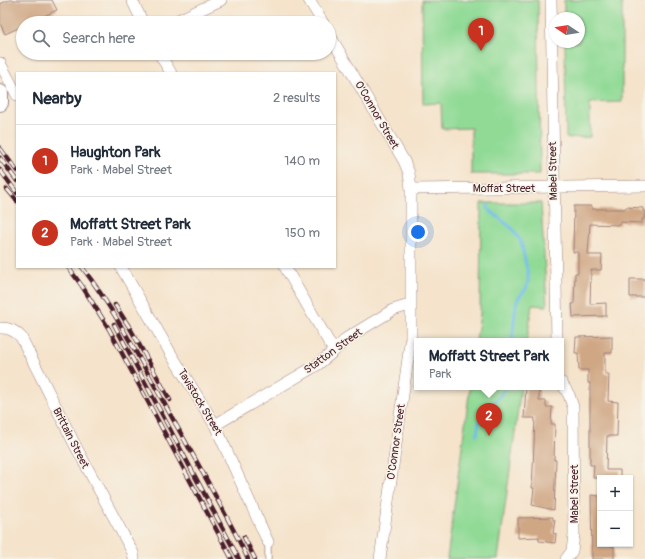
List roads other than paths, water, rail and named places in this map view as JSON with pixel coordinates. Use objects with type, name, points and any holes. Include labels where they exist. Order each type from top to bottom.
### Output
[{"type":"main road","points":[[0,103],[10,91]]},
{"type":"street","points":[[132,0],[140,16]]},
{"type":"street","points":[[187,16],[221,0]]},
{"type":"street","points":[[309,0],[319,16]]},
{"type":"street","name":"Mabel Street","points":[[551,0],[556,338]]},
{"type":"street","name":"O'Connor Street","points":[[336,46],[404,161],[409,173],[411,189],[411,337],[380,559]]},
{"type":"street","points":[[163,60],[170,72]]},
{"type":"street","points":[[0,63],[10,91]]},
{"type":"street","name":"Moffat Street","points":[[411,189],[645,186]]},
{"type":"street","name":"Tavistock Street","points":[[122,268],[171,354],[215,425],[268,542]]},
{"type":"street","points":[[286,268],[334,351]]},
{"type":"street","name":"Statton Street","points":[[215,425],[317,365],[347,338],[393,310],[410,306]]},
{"type":"street","name":"Brittain Street","points":[[0,328],[9,328],[21,337],[75,445],[133,553],[134,559]]},
{"type":"street","name":"Mabel Street","points":[[564,387],[569,395],[573,407],[574,535],[572,551],[566,559]]},
{"type":"lane","points":[[268,542],[268,559]]},
{"type":"waterway","points":[[488,205],[488,209],[513,229],[521,242],[528,274],[526,289],[519,297],[516,304],[512,338]]},
{"type":"waterway","points":[[477,435],[481,416],[504,390]]},
{"type":"railway","points":[[0,148],[16,170]]},
{"type":"railway","points":[[0,158],[16,180]]},
{"type":"railway","points":[[0,170],[16,192]]},
{"type":"railway","points":[[7,189],[16,200]]},
{"type":"railway","points":[[69,268],[109,329],[232,559]]},
{"type":"railway","points":[[83,268],[128,338],[220,503],[248,559]]},
{"type":"railway","points":[[115,305],[130,328],[170,400]]},
{"type":"railway","points":[[114,324],[239,559]]},
{"type":"railway","points":[[244,537],[255,559]]},
{"type":"place","name":"Haughton Park","points":[[481,51]]},
{"type":"place","name":"Moffatt Street Park","points":[[489,436]]}]
